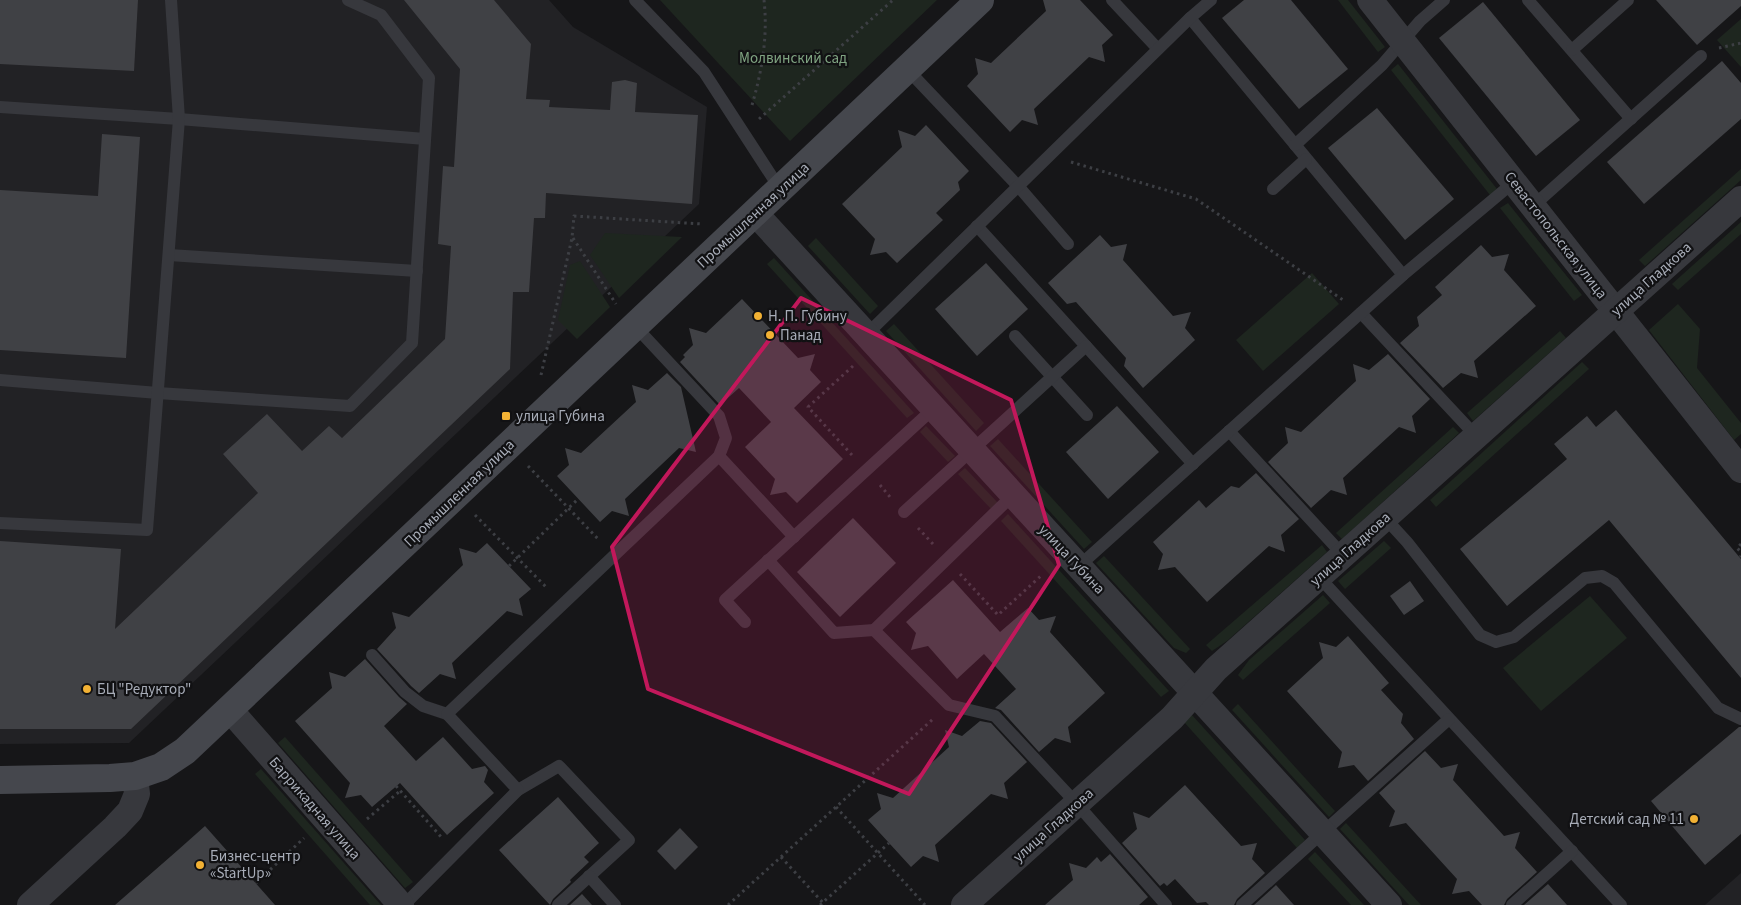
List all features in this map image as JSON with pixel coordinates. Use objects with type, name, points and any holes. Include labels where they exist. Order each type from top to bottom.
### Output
[{"type":"street","name":"Промышленная улица","points":[[0,780],[135,776],[161,767],[185,751],[230,710],[627,318],[755,213],[980,0]]},
{"type":"street","name":"Севастопольская улица","points":[[1370,0],[1740,466]]},
{"type":"street","name":"улица Гладкова","points":[[964,905],[1172,718],[1216,669],[1741,199]]},
{"type":"street","name":"улица Губина","points":[[755,213],[1389,905]]},
{"type":"street","name":"Баррикадная улица","points":[[230,710],[402,905]]},
{"type":"street","points":[[30,905],[130,811],[137,794],[135,776]]},
{"type":"lane","points":[[0,522],[147,530],[179,119],[171,0]]},
{"type":"lane","points":[[0,380],[350,406],[412,343],[429,78],[381,15],[348,0]]},
{"type":"lane","points":[[636,0],[704,72],[780,189]]},
{"type":"lane","points":[[1112,0],[1158,49]]},
{"type":"lane","points":[[866,334],[1190,18],[1211,0]]},
{"type":"lane","points":[[1295,145],[1382,65],[1420,21],[1444,0]]},
{"type":"lane","points":[[1528,0],[1631,119]]},
{"type":"lane","points":[[1572,50],[1628,0]]},
{"type":"lane","points":[[1190,18],[1403,276]]},
{"type":"lane","points":[[1533,206],[1701,56]]},
{"type":"lane","points":[[907,69],[1018,186],[1068,244]]},
{"type":"lane","points":[[0,107],[425,139]]},
{"type":"lane","points":[[1273,189],[1306,159]]},
{"type":"lane","points":[[1079,566],[1361,313],[1514,182]]},
{"type":"lane","points":[[977,226],[1193,464]]},
{"type":"lane","points":[[169,255],[417,271]]},
{"type":"lane","points":[[1361,313],[1476,436]]},
{"type":"lane","points":[[447,714],[719,456],[726,438],[719,416],[627,318]]},
{"type":"lane","points":[[1015,336],[1087,416]]},
{"type":"lane","points":[[904,512],[1086,346]]},
{"type":"lane","points":[[745,622],[725,600],[933,409]]},
{"type":"lane","points":[[1229,431],[1343,555]]},
{"type":"lane","points":[[719,456],[794,537]]},
{"type":"lane","points":[[768,560],[834,633],[874,630],[1013,495]]},
{"type":"lane","points":[[1385,518],[1407,542],[1480,635],[1496,642],[1514,637],[1585,578],[1602,576],[1614,583],[1718,708],[1741,718]]},
{"type":"lane","points":[[1319,577],[1621,905]]},
{"type":"lane","points":[[874,630],[949,705],[995,716],[1166,905]]},
{"type":"lane","points":[[372,655],[405,692],[422,706],[447,714],[518,790]]},
{"type":"lane","points":[[1242,905],[1449,719]]},
{"type":"lane","points":[[402,905],[518,790],[559,766],[629,840],[558,905]]},
{"type":"lane","points":[[1512,905],[1572,851]]},
{"type":"lane","points":[[589,876],[615,905]]},
{"type":"path","points":[[759,81],[765,45],[764,0]]},
{"type":"path","points":[[778,102],[893,0]]},
{"type":"path","points":[[1049,156],[1196,199],[1361,313]]},
{"type":"path","points":[[540,377],[572,238],[574,216],[708,224]]},
{"type":"path","points":[[572,238],[627,318]]},
{"type":"path","points":[[527,465],[614,556]]},
{"type":"path","points":[[509,566],[578,499]]},
{"type":"path","points":[[475,514],[562,605]]},
{"type":"path","points":[[1741,544],[1737,548],[1741,552]]},
{"type":"path","points":[[728,905],[949,705]]},
{"type":"path","points":[[396,786],[456,853]]},
{"type":"path","points":[[367,819],[400,790]]},
{"type":"path","points":[[836,807],[925,905]]},
{"type":"path","points":[[256,883],[304,838]]},
{"type":"path","points":[[781,857],[823,904],[889,843]]},
{"type":"highlighted area","points":[[801,298],[1011,400],[1059,565],[909,794],[648,689],[612,547]]},
{"type":"shaded area","points":[[0,0],[549,0],[573,27],[707,107],[699,204],[129,743],[0,744]]},
{"type":"shaded area","points":[[1741,873],[1741,905],[1705,905]]},
{"type":"green space","name":"Молвинский сад","points":[[660,0],[937,0],[790,141]]},
{"type":"green space","points":[[1338,0],[1348,0],[1385,47],[1378,52]]},
{"type":"green space","points":[[1741,19],[1741,67],[1717,40]]},
{"type":"green space","points":[[1398,64],[1497,189],[1490,195],[1391,70]]},
{"type":"green space","points":[[1741,169],[1741,180],[1645,266],[1639,260]]},
{"type":"green space","points":[[1508,203],[1582,295],[1574,301],[1500,208]]},
{"type":"green space","points":[[1741,222],[1741,234],[1678,290],[1672,284]]},
{"type":"green space","points":[[605,233],[682,237],[619,298],[590,255]]},
{"type":"green space","points":[[816,238],[878,306],[870,314],[808,246]]},
{"type":"green space","points":[[774,258],[914,413],[907,418],[767,264]]},
{"type":"green space","points":[[580,261],[610,307],[577,339],[558,320],[570,265]]},
{"type":"green space","points":[[1312,273],[1339,304],[1263,371],[1236,340]]},
{"type":"green space","points":[[1678,304],[1700,329],[1697,368],[1741,423],[1741,434],[1734,440],[1649,330]]},
{"type":"green space","points":[[894,324],[984,423],[976,431],[886,331]]},
{"type":"green space","points":[[1560,331],[1566,338],[1473,421],[1467,413]]},
{"type":"green space","points":[[1582,362],[1589,369],[1436,507],[1430,500]]},
{"type":"green space","points":[[926,426],[955,456],[948,462],[920,432]]},
{"type":"green space","points":[[1453,427],[1459,433],[1342,539],[1336,533]]},
{"type":"green space","points":[[998,439],[1092,542],[1084,549],[990,446]]},
{"type":"green space","points":[[965,468],[998,503],[992,510],[958,474]]},
{"type":"green space","points":[[1008,514],[1169,691],[1161,697],[1001,521]]},
{"type":"green space","points":[[1384,541],[1391,548],[1345,589],[1338,581]]},
{"type":"green space","points":[[1322,545],[1327,552],[1227,641],[1212,651],[1206,645]]},
{"type":"green space","points":[[1104,556],[1190,649],[1186,653],[1174,648],[1096,563]]},
{"type":"green space","points":[[1323,595],[1330,603],[1243,680],[1238,675],[1249,660]]},
{"type":"green space","points":[[1590,596],[1627,638],[1541,711],[1503,668]]},
{"type":"green space","points":[[1238,704],[1335,811],[1329,817],[1232,710]]},
{"type":"green space","points":[[1192,715],[1305,840],[1297,848],[1184,722]]},
{"type":"green space","points":[[285,737],[413,882],[405,888],[278,743]]},
{"type":"green space","points":[[261,769],[381,905],[370,905],[255,774]]},
{"type":"green space","points":[[1346,823],[1421,905],[1409,905],[1340,829]]},
{"type":"green space","points":[[1315,852],[1364,905],[1351,905],[1308,859]]},
{"type":"building","points":[[0,0],[138,0],[134,71],[0,64]]},
{"type":"building","points":[[404,0],[494,0],[531,44],[526,99],[550,100],[549,107],[610,110],[612,82],[625,80],[637,83],[635,112],[698,115],[692,204],[546,193],[545,218],[534,218],[529,292],[513,292],[510,369],[131,729],[0,729],[0,541],[121,549],[115,629],[258,493],[223,454],[267,414],[302,451],[329,426],[342,438],[445,339],[451,246],[438,244],[443,166],[454,167],[460,69]]},
{"type":"building","points":[[1043,0],[1080,0],[1113,35],[1102,45],[1105,62],[1089,57],[1034,109],[1038,125],[1022,120],[1010,132],[967,86],[978,74],[975,58],[991,63],[1046,11]]},
{"type":"building","points":[[1244,0],[1291,0],[1348,69],[1299,109],[1222,18]]},
{"type":"building","points":[[1656,0],[1741,0],[1741,6],[1697,45]]},
{"type":"building","points":[[1483,2],[1580,120],[1536,156],[1439,38]]},
{"type":"building","points":[[1722,61],[1741,83],[1741,119],[1644,204],[1607,162]]},
{"type":"building","points":[[1377,108],[1454,199],[1405,240],[1328,148]]},
{"type":"building","points":[[926,125],[969,171],[958,182],[960,190],[936,213],[943,220],[897,263],[886,252],[870,255],[875,239],[842,204],[902,147],[898,130],[915,136]]},
{"type":"building","points":[[102,134],[140,137],[126,358],[0,350],[0,190],[98,196]]},
{"type":"building","points":[[1100,235],[1111,247],[1127,244],[1123,260],[1173,316],[1191,312],[1185,328],[1195,340],[1143,388],[1124,366],[1126,358],[1076,302],[1067,304],[1048,283]]},
{"type":"building","points":[[1481,245],[1492,257],[1509,254],[1504,270],[1536,306],[1474,361],[1478,378],[1461,373],[1443,388],[1400,343],[1419,326],[1417,317],[1442,295],[1435,287]]},
{"type":"building","points":[[986,263],[1028,309],[977,356],[935,309]]},
{"type":"building","points":[[742,299],[798,358],[815,354],[810,370],[821,382],[794,408],[843,459],[797,503],[786,492],[770,495],[775,479],[745,447],[771,422],[739,388],[720,405],[680,362],[685,357],[683,355],[693,345],[689,328],[706,333]]},
{"type":"building","points":[[1388,354],[1430,399],[1412,416],[1416,433],[1399,427],[1343,478],[1347,495],[1331,490],[1311,508],[1268,462],[1288,443],[1285,427],[1301,432],[1356,381],[1353,364],[1369,370]]},
{"type":"building","points":[[667,373],[681,387],[696,452],[679,448],[625,499],[629,516],[612,511],[600,522],[557,476],[569,465],[565,448],[581,453],[636,402],[632,385],[648,390]]},
{"type":"building","points":[[1117,406],[1159,452],[1108,499],[1066,452]]},
{"type":"building","points":[[1616,410],[1741,559],[1741,678],[1609,520],[1507,606],[1460,549],[1567,459],[1554,444],[1587,416],[1596,427]]},
{"type":"building","points":[[1256,473],[1299,519],[1281,535],[1285,552],[1269,546],[1207,602],[1175,567],[1158,570],[1163,554],[1153,542],[1199,500],[1206,508],[1231,486],[1239,488]]},
{"type":"building","points":[[853,518],[896,563],[840,617],[797,572]]},
{"type":"building","points":[[487,543],[531,589],[519,599],[523,616],[507,611],[452,663],[456,679],[440,674],[419,693],[377,649],[396,628],[392,612],[409,617],[463,565],[459,548],[476,553]]},
{"type":"building","points":[[953,580],[1000,632],[1028,608],[1039,620],[1056,616],[1050,632],[1105,693],[1068,727],[1071,743],[1055,738],[1039,752],[1001,710],[995,708],[1016,689],[984,654],[957,679],[928,646],[911,650],[916,633],[906,622]]},
{"type":"building","points":[[1410,581],[1424,601],[1404,615],[1390,596]]},
{"type":"building","points":[[1348,636],[1389,683],[1381,690],[1403,714],[1401,723],[1414,739],[1368,781],[1354,765],[1338,768],[1342,752],[1287,691],[1323,658],[1319,642],[1336,647]]},
{"type":"building","points":[[365,659],[407,704],[384,726],[416,761],[443,737],[472,769],[485,766],[488,770],[484,782],[494,793],[447,835],[400,783],[372,807],[361,795],[345,798],[350,783],[295,721],[332,688],[329,672],[345,677]]},
{"type":"building","points":[[980,721],[991,723],[1027,762],[1004,783],[1008,799],[991,794],[935,845],[939,862],[923,856],[911,867],[868,820],[881,809],[877,793],[893,798],[949,747],[945,730],[962,736]]},
{"type":"building","points":[[1741,727],[1741,834],[1705,865],[1651,801]]},
{"type":"building","points":[[1425,751],[1441,768],[1458,764],[1453,780],[1504,836],[1520,832],[1515,848],[1537,872],[1507,899],[1504,905],[1482,905],[1469,891],[1452,894],[1457,879],[1406,823],[1389,827],[1395,811],[1379,793]]},
{"type":"building","points":[[1185,785],[1241,846],[1257,843],[1252,859],[1265,873],[1237,899],[1234,905],[1197,903],[1175,879],[1167,886],[1164,883],[1160,886],[1122,843],[1137,829],[1133,812],[1149,818]]},
{"type":"building","points":[[558,797],[599,843],[584,857],[589,862],[570,880],[571,882],[553,899],[550,905],[499,850]]},
{"type":"building","name":"Бизнес-центр «StartUp»","points":[[205,826],[275,905],[115,905],[178,850]]},
{"type":"building","points":[[680,828],[698,847],[675,870],[657,851]]},
{"type":"building","points":[[1110,854],[1148,897],[1139,905],[1045,905],[1073,880],[1069,863],[1086,868],[1097,857],[1101,862]]},
{"type":"building","points":[[1548,884],[1567,905],[1524,905]]},
{"type":"building","points":[[1276,885],[1294,905],[1254,905]]},
{"type":"building","points":[[582,894],[592,905],[570,905]]},
{"type":"place","name":"Н. П. Губину","points":[[758,316]]},
{"type":"place","name":"Панад","points":[[770,335]]},
{"type":"place","name":"улица Губина","points":[[506,416]]},
{"type":"place","name":"БЦ \"Редуктор\"","points":[[87,689]]},
{"type":"place","name":"Детский сад № 11","points":[[1694,819]]},
{"type":"place","name":"Бизнес-центр «StartUp»","points":[[200,865]]}]
